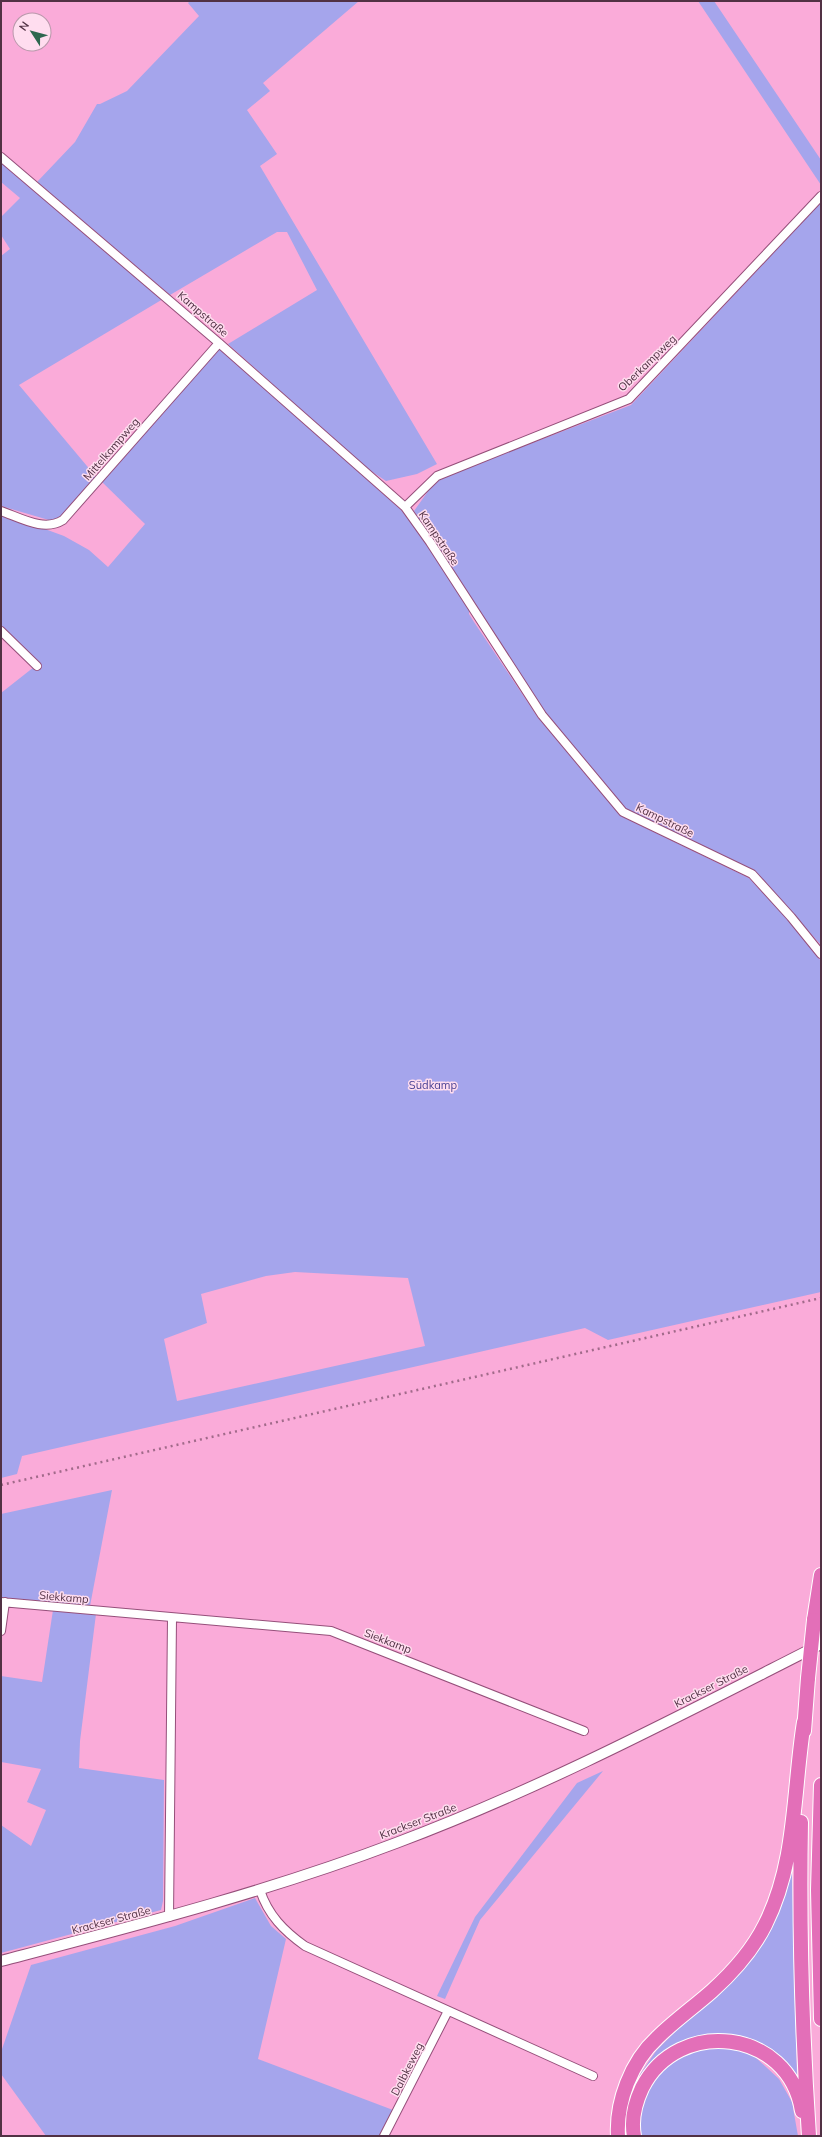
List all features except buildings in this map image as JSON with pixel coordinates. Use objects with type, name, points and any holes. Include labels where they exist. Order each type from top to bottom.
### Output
[{"type":"highway","points":[[809,2136],[802,2032],[800,1886],[804,1722],[814,1620],[821,1575]]},
{"type":"highway","points":[[618,2136],[620,2102],[629,2079],[641,2058],[656,2039],[728,1976],[743,1959],[765,1925],[778,1891],[788,1854],[795,1808],[797,1764],[804,1722]]},
{"type":"highway","points":[[821,1785],[818,1890],[821,2019]]},
{"type":"highway","points":[[634,2136],[634,2112],[639,2094],[647,2079],[658,2064],[685,2047],[701,2042],[720,2040],[743,2044],[759,2051],[784,2071],[794,2084],[809,2136]]},
{"type":"street","name":"Kampstraße","points":[[1,157],[219,343],[405,507],[430,542],[542,715],[623,812],[752,874],[791,917],[821,954]]},
{"type":"street","name":"Oberkampweg","points":[[405,507],[437,476],[629,399],[821,196]]},
{"type":"street","name":"Mittelkampweg","points":[[1,511],[40,525],[50,526],[63,520],[219,343]]},
{"type":"street","points":[[1,631],[37,666]]},
{"type":"street","points":[[1,1631],[3,1602]]},
{"type":"street","name":"Siekkamp","points":[[3,1602],[331,1631],[584,1731]]},
{"type":"street","points":[[169,1917],[172,1618]]},
{"type":"street","name":"Krackser Straße","points":[[1,1961],[169,1917],[260,1890],[395,1844],[503,1800],[613,1750],[821,1644]]},
{"type":"street","points":[[260,1890],[269,1911],[286,1933],[305,1946],[593,2076]]},
{"type":"street","name":"Dalbkeweg","points":[[384,2136],[448,2011]]},
{"type":"green space","points":[[190,1],[359,1],[263,83],[270,91],[247,110],[277,154],[260,166],[437,464],[417,474],[386,481],[362,465],[228,344],[317,290],[287,232],[277,232],[170,295],[37,182],[75,142],[97,104],[127,91],[199,16],[188,3]]},
{"type":"green space","points":[[698,1],[714,1],[821,160],[821,185]]},
{"type":"green space","points":[[1,162],[163,299],[19,385],[97,478],[59,523],[1,506],[1,256],[10,249],[1,235],[1,217],[20,198],[1,182]]},
{"type":"green space","points":[[821,202],[821,945],[755,872],[626,810],[548,716],[414,511],[436,480],[631,405]]},
{"type":"green space","name":"Südkamp","points":[[217,345],[409,517],[469,609],[469,614],[474,622],[539,719],[621,816],[749,878],[783,914],[821,961],[821,1292],[608,1340],[585,1328],[22,1456],[17,1474],[1,1478],[1,693],[34,667],[1,628],[1,513],[64,536],[89,550],[108,567],[145,524],[101,481]],"holes":[[[295,1272],[408,1278],[425,1346],[177,1401],[164,1339],[207,1323],[201,1294],[266,1276]]]},
{"type":"green space","points":[[112,1490],[90,1606],[1,1598],[1,1514]]},
{"type":"green space","points":[[53,1610],[96,1614],[80,1741],[79,1768],[164,1780],[163,1901],[161,1910],[1,1953],[1,1825],[31,1846],[46,1810],[27,1802],[41,1769],[1,1762],[1,1676],[42,1682]]},
{"type":"green space","points":[[603,1771],[480,1920],[445,1999],[437,1996],[475,1917],[577,1783]]},
{"type":"green space","points":[[792,1872],[797,2078],[776,2054],[761,2044],[749,2039],[724,2034],[698,2037],[685,2041],[674,2047],[639,2076],[656,2051],[761,1945],[776,1917]]},
{"type":"green space","points":[[255,1898],[271,1926],[286,1939],[258,2059],[393,2110],[380,2136],[46,2136],[1,2074],[1,2052],[31,1965],[175,1926]]},
{"type":"green space","points":[[717,2044],[753,2055],[779,2079],[792,2102],[798,2136],[641,2136],[640,2125],[643,2102],[653,2080],[661,2070],[669,2062],[683,2054]]},
{"type":"railway","points":[[1,1485],[821,1298]]}]
